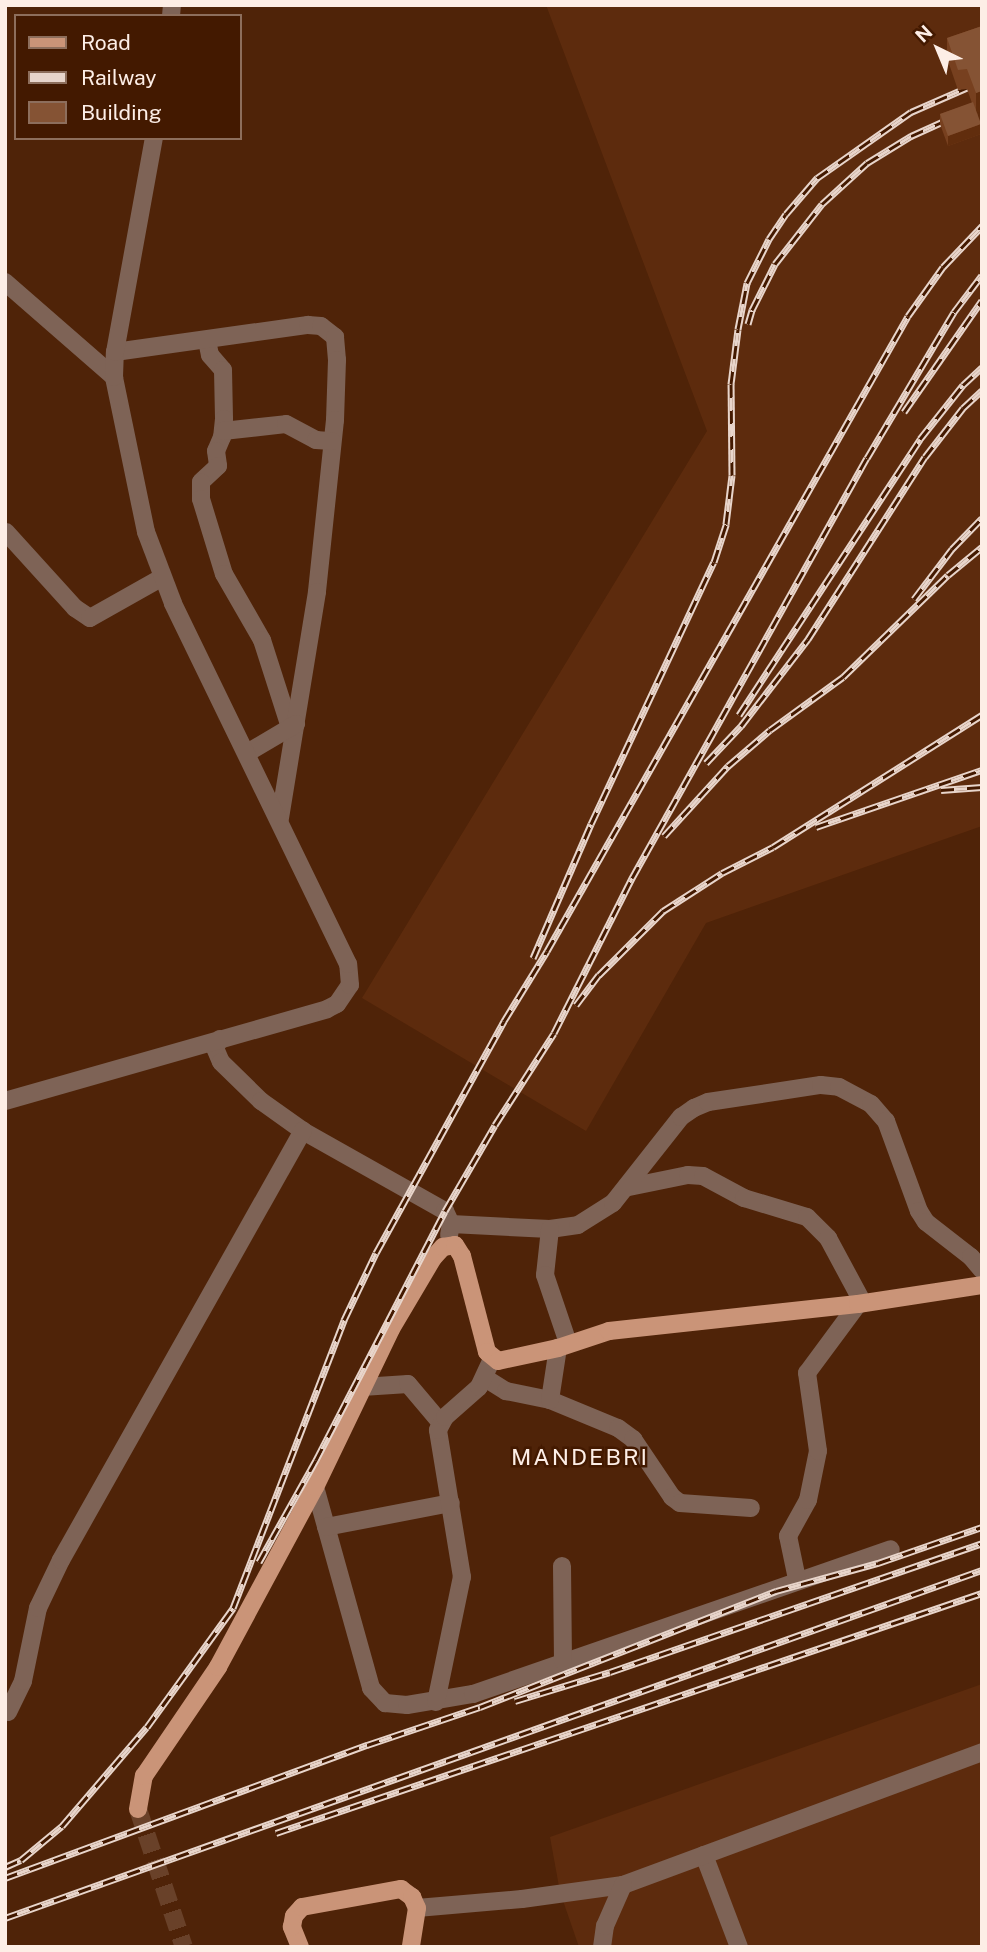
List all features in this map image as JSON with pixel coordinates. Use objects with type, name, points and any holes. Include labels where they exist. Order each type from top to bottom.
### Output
[{"type":"main road","points":[[138,1809],[144,1776],[218,1667],[315,1487],[362,1387],[413,1290],[443,1247],[454,1245],[462,1256],[484,1343],[492,1359],[506,1361],[609,1331],[860,1303],[982,1285]]},
{"type":"main road","points":[[300,1947],[292,1927],[293,1916],[302,1907],[401,1889],[412,1896],[417,1909],[411,1947]]},
{"type":"street","points":[[5,1101],[327,1009],[337,1004],[350,985],[348,964],[161,578],[146,532],[114,377],[115,352],[154,140]]},
{"type":"street","points":[[5,282],[114,377]]},
{"type":"street","points":[[115,352],[308,326],[329,329],[335,337],[337,360],[332,441],[317,592],[293,726],[280,819]]},
{"type":"street","points":[[207,340],[210,355],[222,370],[223,431],[216,451],[218,466],[201,482],[201,499],[224,574],[262,640],[293,726]]},
{"type":"street","points":[[223,431],[286,424],[316,440],[332,441]]},
{"type":"street","points":[[6,532],[75,608],[90,618],[161,578]]},
{"type":"street","points":[[247,753],[293,726]]},
{"type":"street","points":[[220,1039],[215,1048],[216,1054],[230,1073],[267,1106],[303,1131],[445,1211],[451,1224],[443,1247]]},
{"type":"street","points":[[451,1224],[567,1228],[596,1215],[629,1187],[681,1117],[694,1108],[708,1102],[821,1085],[839,1087],[871,1104],[886,1121],[919,1211],[926,1222],[971,1257],[982,1270]]},
{"type":"street","points":[[8,1712],[23,1681],[38,1608],[57,1569],[303,1131]]},
{"type":"street","points":[[629,1187],[688,1175],[703,1176],[744,1198],[807,1217],[828,1238],[860,1303],[807,1373],[818,1451],[808,1500],[788,1536],[797,1579]]},
{"type":"street","points":[[550,1229],[545,1275],[563,1346],[550,1400]]},
{"type":"street","points":[[436,1702],[462,1577],[438,1430],[441,1423],[485,1378],[492,1359]]},
{"type":"street","points":[[485,1378],[506,1391],[550,1400],[618,1428],[633,1439],[672,1497],[680,1503],[751,1508]]},
{"type":"street","points":[[362,1387],[408,1384],[441,1423]]},
{"type":"street","points":[[315,1487],[376,1696],[386,1703],[436,1702],[473,1694],[797,1579],[891,1549]]},
{"type":"street","points":[[326,1528],[451,1503]]},
{"type":"street","points":[[562,1566],[563,1661]]},
{"type":"street","points":[[417,1909],[542,1897],[623,1885],[982,1752]]},
{"type":"street","points":[[704,1855],[739,1947]]},
{"type":"street","points":[[602,1947],[605,1926],[623,1885]]},
{"type":"shaded area","points":[[546,5],[982,5],[982,826],[706,923],[586,1131],[362,998],[707,431]]},
{"type":"shaded area","points":[[982,1684],[982,1947],[579,1947],[560,1892],[550,1837]]},
{"type":"building","points":[[982,26],[982,91],[976,93],[967,69],[958,70],[947,38]]},
{"type":"building","points":[[973,102],[981,124],[948,136],[940,114]]},
{"type":"tunnel","points":[[138,1809],[184,1947]]},
{"type":"railway","points":[[533,958],[591,824],[714,562],[726,524],[732,475],[731,384],[738,329],[747,283],[769,239],[817,178],[911,112],[982,81]]},
{"type":"railway","points":[[748,324],[775,264],[822,204],[867,163],[911,136],[982,104]]},
{"type":"railway","points":[[5,1867],[21,1860],[62,1826],[147,1727],[233,1608],[344,1320],[376,1253],[504,1021],[547,951],[908,316],[943,267],[982,226]]},
{"type":"railway","points":[[259,1562],[316,1460],[445,1211],[495,1125],[554,1033],[632,878],[867,458],[954,312],[982,275]]},
{"type":"railway","points":[[904,412],[982,300]]},
{"type":"railway","points":[[739,715],[920,439],[963,385],[982,367]]},
{"type":"railway","points":[[706,763],[741,726],[808,639],[925,457],[963,408],[982,390]]},
{"type":"railway","points":[[914,599],[952,549],[982,518]]},
{"type":"railway","points":[[664,836],[728,766],[770,730],[843,677],[948,575],[982,547]]},
{"type":"railway","points":[[576,1005],[599,975],[663,911],[722,873],[773,847],[982,715]]},
{"type":"railway","points":[[816,827],[982,770]]},
{"type":"railway","points":[[941,790],[982,787]]},
{"type":"railway","points":[[5,1878],[367,1745],[480,1707],[776,1591],[878,1563],[982,1527]]},
{"type":"railway","points":[[515,1701],[610,1672],[982,1543]]},
{"type":"railway","points":[[5,1918],[982,1570]]},
{"type":"railway","points":[[276,1833],[982,1593]]},
{"type":"district","name":"MANDEBRI","points":[[580,1457]]}]
